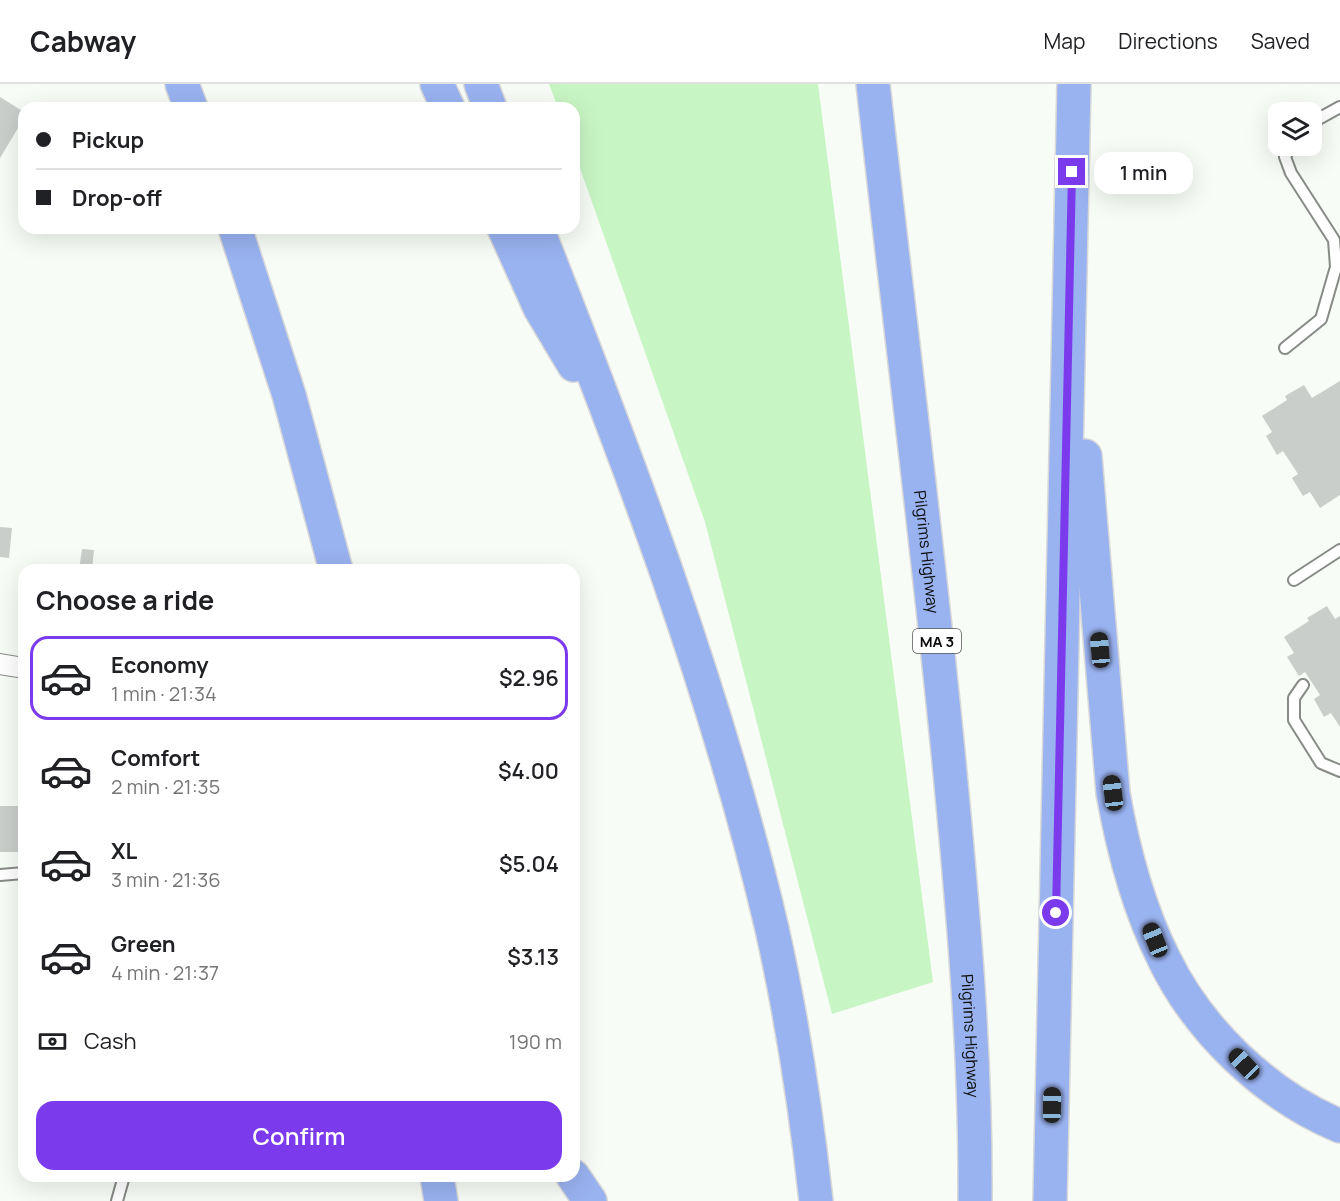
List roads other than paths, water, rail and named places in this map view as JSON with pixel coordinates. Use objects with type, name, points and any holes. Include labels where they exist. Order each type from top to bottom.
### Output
[{"type":"highway","points":[[182,84],[189,102]]},
{"type":"highway","points":[[437,84],[445,102]]},
{"type":"highway","points":[[481,84],[488,102]]},
{"type":"highway","name":"Pilgrims Highway","points":[[873,84],[940,661],[958,854],[973,1062],[975,1201]]},
{"type":"highway","points":[[1050,1201],[1074,84]]},
{"type":"highway","points":[[1071,194],[1080,398],[1113,793],[1138,897],[1155,940],[1175,979],[1202,1017],[1259,1078],[1297,1104],[1340,1126]]},
{"type":"highway","points":[[237,234],[289,395],[334,564]]},
{"type":"highway","points":[[507,234],[540,308],[616,433]]},
{"type":"highway","points":[[539,234],[616,433],[679,609],[739,803],[772,928],[805,1112],[816,1201]]},
{"type":"highway","points":[[1175,979],[1214,1024],[1245,1051],[1300,1087],[1340,1104]]},
{"type":"highway","points":[[438,1182],[441,1201]]},
{"type":"highway","points":[[577,1182],[590,1201]]},
{"type":"street","points":[[0,664],[18,667]]},
{"type":"lane","points":[[1322,117],[1340,107]]},
{"type":"lane","points":[[1285,156],[1291,173],[1334,240],[1336,267],[1321,319],[1285,348]]},
{"type":"lane","points":[[1294,580],[1340,550]]},
{"type":"lane","points":[[1303,685],[1294,698],[1294,720],[1321,763],[1340,771]]},
{"type":"lane","points":[[0,875],[18,874]]},
{"type":"lane","points":[[117,1201],[122,1182]]}]
